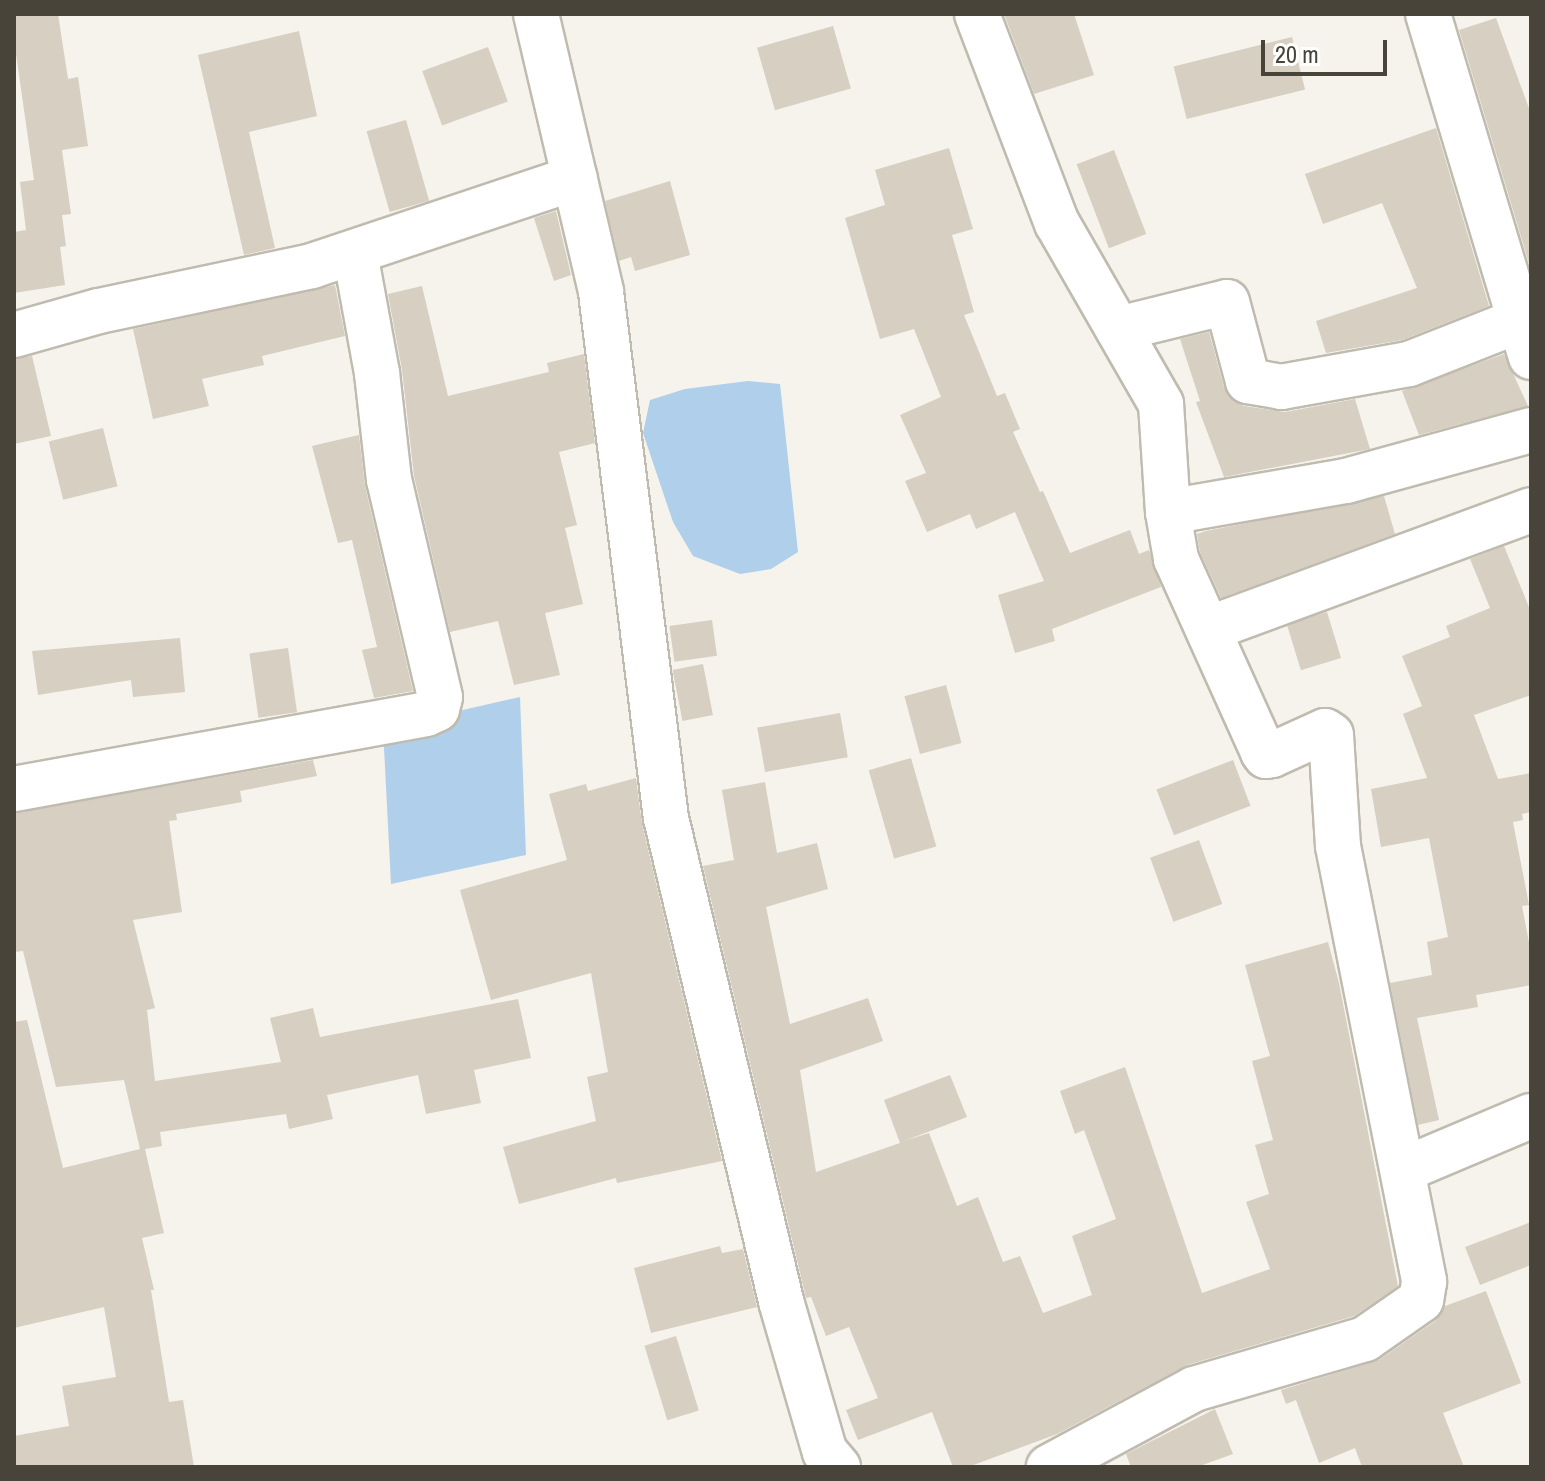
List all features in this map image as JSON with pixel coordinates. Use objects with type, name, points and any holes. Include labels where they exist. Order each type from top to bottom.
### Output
[{"type":"street","points":[[536,14],[601,292],[666,818],[781,1301],[831,1466]]},
{"type":"street","points":[[977,14],[1057,223],[1161,404],[1168,512],[1176,559],[1266,756],[1325,731],[1331,735],[1338,846],[1424,1282],[1421,1300],[1365,1339],[1194,1389],[1049,1467]]},
{"type":"street","points":[[1118,329],[1227,302],[1248,381],[1281,387],[1409,364],[1526,331],[1428,14]]},
{"type":"street","points":[[14,335],[99,311],[312,266],[575,178]]},
{"type":"street","points":[[14,789],[426,714],[437,709],[440,697],[389,480],[377,373],[355,253]]},
{"type":"street","points":[[1168,512],[1346,481],[1531,430]]},
{"type":"street","points":[[1208,629],[1531,510]]},
{"type":"street","points":[[1403,1170],[1531,1116]]},
{"type":"water","points":[[748,381],[780,384],[798,552],[771,569],[740,574],[693,556],[673,522],[643,433],[650,400],[685,389]]},
{"type":"water","points":[[520,697],[526,855],[391,884],[383,728]]},
{"type":"building","points":[[14,14],[58,14],[68,79],[78,77],[88,146],[62,150],[71,214],[62,215],[66,246],[60,247],[65,285],[14,293],[14,232],[26,230],[20,182],[34,180],[14,40]]},
{"type":"building","points":[[1004,14],[1074,14],[1094,75],[1034,94]]},
{"type":"building","points":[[1496,18],[1531,114],[1531,270],[1459,30]]},
{"type":"building","points":[[833,26],[851,88],[775,110],[757,48]]},
{"type":"building","points":[[299,31],[317,116],[249,132],[275,248],[244,255],[198,55]]},
{"type":"building","points":[[1292,37],[1305,89],[1187,119],[1174,67]]},
{"type":"building","points":[[488,47],[508,102],[442,125],[422,71]]},
{"type":"building","points":[[406,120],[429,201],[390,212],[367,131]]},
{"type":"building","points":[[1436,128],[1489,306],[1402,340],[1326,353],[1316,321],[1417,288],[1382,203],[1323,224],[1305,174]]},
{"type":"building","points":[[949,148],[973,229],[952,235],[974,312],[964,315],[997,396],[1005,393],[1020,429],[1013,432],[1040,492],[1043,491],[1070,553],[1130,530],[1139,554],[1149,550],[1161,587],[1052,629],[1055,641],[1015,653],[998,595],[1044,581],[1015,512],[976,529],[970,514],[927,532],[905,481],[926,473],[900,415],[941,397],[914,329],[880,339],[845,218],[885,205],[875,170]]},
{"type":"building","points":[[1114,150],[1146,234],[1109,248],[1077,164]]},
{"type":"building","points":[[670,181],[690,255],[635,271],[631,257],[619,261],[605,201]]},
{"type":"building","points":[[556,211],[571,275],[554,281],[534,218]]},
{"type":"building","points":[[335,285],[345,336],[262,356],[264,365],[202,379],[209,406],[153,419],[133,329]]},
{"type":"building","points":[[422,286],[448,396],[549,372],[547,363],[584,354],[595,443],[559,452],[577,525],[565,528],[583,604],[545,613],[560,675],[514,685],[498,621],[450,632],[414,476],[402,370],[388,294]]},
{"type":"building","points":[[1209,332],[1224,387],[1232,400],[1244,406],[1285,412],[1355,399],[1370,449],[1224,477],[1196,402],[1200,401],[1180,339]]},
{"type":"building","points":[[1504,354],[1528,406],[1419,435],[1402,391]]},
{"type":"building","points":[[32,356],[51,436],[14,444],[14,359]]},
{"type":"building","points":[[103,428],[118,486],[63,500],[49,442]]},
{"type":"building","points":[[359,435],[365,486],[413,691],[374,698],[362,650],[377,647],[352,540],[338,543],[312,446]]},
{"type":"building","points":[[1384,496],[1395,534],[1221,598],[1200,552],[1197,534],[1206,531]]},
{"type":"building","points":[[1504,546],[1531,612],[1531,695],[1474,715],[1498,779],[1531,773],[1531,812],[1522,814],[1523,820],[1513,822],[1529,905],[1522,906],[1531,953],[1531,985],[1476,995],[1478,1007],[1417,1018],[1439,1120],[1418,1125],[1390,983],[1432,975],[1427,942],[1448,937],[1429,838],[1381,847],[1371,789],[1427,778],[1403,714],[1422,706],[1402,656],[1450,637],[1446,626],[1490,608],[1470,559]]},
{"type":"building","points":[[1327,612],[1341,658],[1301,670],[1287,624]]},
{"type":"building","points":[[712,620],[717,656],[674,662],[669,626]]},
{"type":"building","points":[[180,638],[185,692],[133,697],[131,680],[38,695],[32,651]]},
{"type":"building","points":[[288,648],[297,712],[258,718],[249,653]]},
{"type":"building","points":[[703,664],[713,715],[682,721],[673,670]]},
{"type":"building","points":[[946,685],[962,743],[920,754],[904,696]]},
{"type":"building","points":[[840,713],[848,757],[765,772],[757,728]]},
{"type":"building","points":[[911,758],[936,846],[894,859],[869,770]]},
{"type":"building","points":[[313,760],[317,776],[240,791],[242,802],[176,814],[177,820],[169,821],[182,912],[133,920],[155,1008],[147,1010],[155,1081],[281,1062],[270,1018],[313,1008],[320,1037],[518,999],[531,1058],[474,1070],[481,1103],[426,1114],[418,1075],[327,1095],[333,1119],[289,1129],[286,1114],[160,1132],[162,1146],[145,1149],[164,1233],[142,1238],[154,1290],[151,1290],[169,1402],[183,1400],[194,1467],[14,1467],[14,1436],[69,1426],[62,1386],[116,1377],[104,1307],[14,1328],[14,1022],[27,1020],[63,1168],[140,1149],[124,1080],[56,1087],[23,951],[14,952],[14,813]]},
{"type":"building","points":[[1233,760],[1251,806],[1174,835],[1156,789]]},
{"type":"building","points":[[636,778],[642,824],[722,1161],[617,1183],[616,1178],[519,1204],[503,1147],[596,1121],[587,1077],[608,1072],[591,973],[491,1000],[460,890],[567,860],[549,794],[586,784],[588,791]]},
{"type":"building","points":[[765,782],[777,853],[817,843],[828,889],[766,907],[790,1024],[868,998],[883,1041],[800,1070],[816,1172],[900,1143],[884,1100],[950,1075],[967,1117],[904,1141],[929,1133],[957,1206],[978,1197],[1003,1262],[1020,1256],[1043,1313],[1092,1295],[1072,1236],[1116,1219],[1084,1130],[1075,1134],[1060,1091],[1125,1067],[1202,1293],[1270,1269],[1246,1202],[1269,1194],[1255,1145],[1273,1140],[1252,1061],[1270,1056],[1245,965],[1328,942],[1339,983],[1398,1286],[1354,1316],[1187,1365],[1057,1434],[968,1467],[953,1467],[932,1412],[858,1440],[846,1410],[878,1398],[849,1327],[826,1336],[811,1297],[806,1298],[703,866],[734,860],[722,790]]},
{"type":"building","points":[[1199,840],[1222,904],[1173,922],[1150,858]]},
{"type":"building","points":[[1531,1222],[1531,1265],[1480,1285],[1465,1247]]},
{"type":"building","points":[[720,1246],[722,1253],[743,1249],[757,1307],[651,1333],[634,1268]]},
{"type":"building","points":[[1486,1291],[1521,1383],[1443,1413],[1464,1467],[1362,1467],[1355,1448],[1319,1463],[1296,1400],[1286,1404],[1281,1390],[1379,1360],[1435,1321],[1445,1306]]},
{"type":"building","points":[[676,1336],[699,1411],[667,1420],[644,1346]]},
{"type":"building","points":[[1215,1409],[1233,1454],[1197,1467],[1131,1467],[1126,1454]]}]
